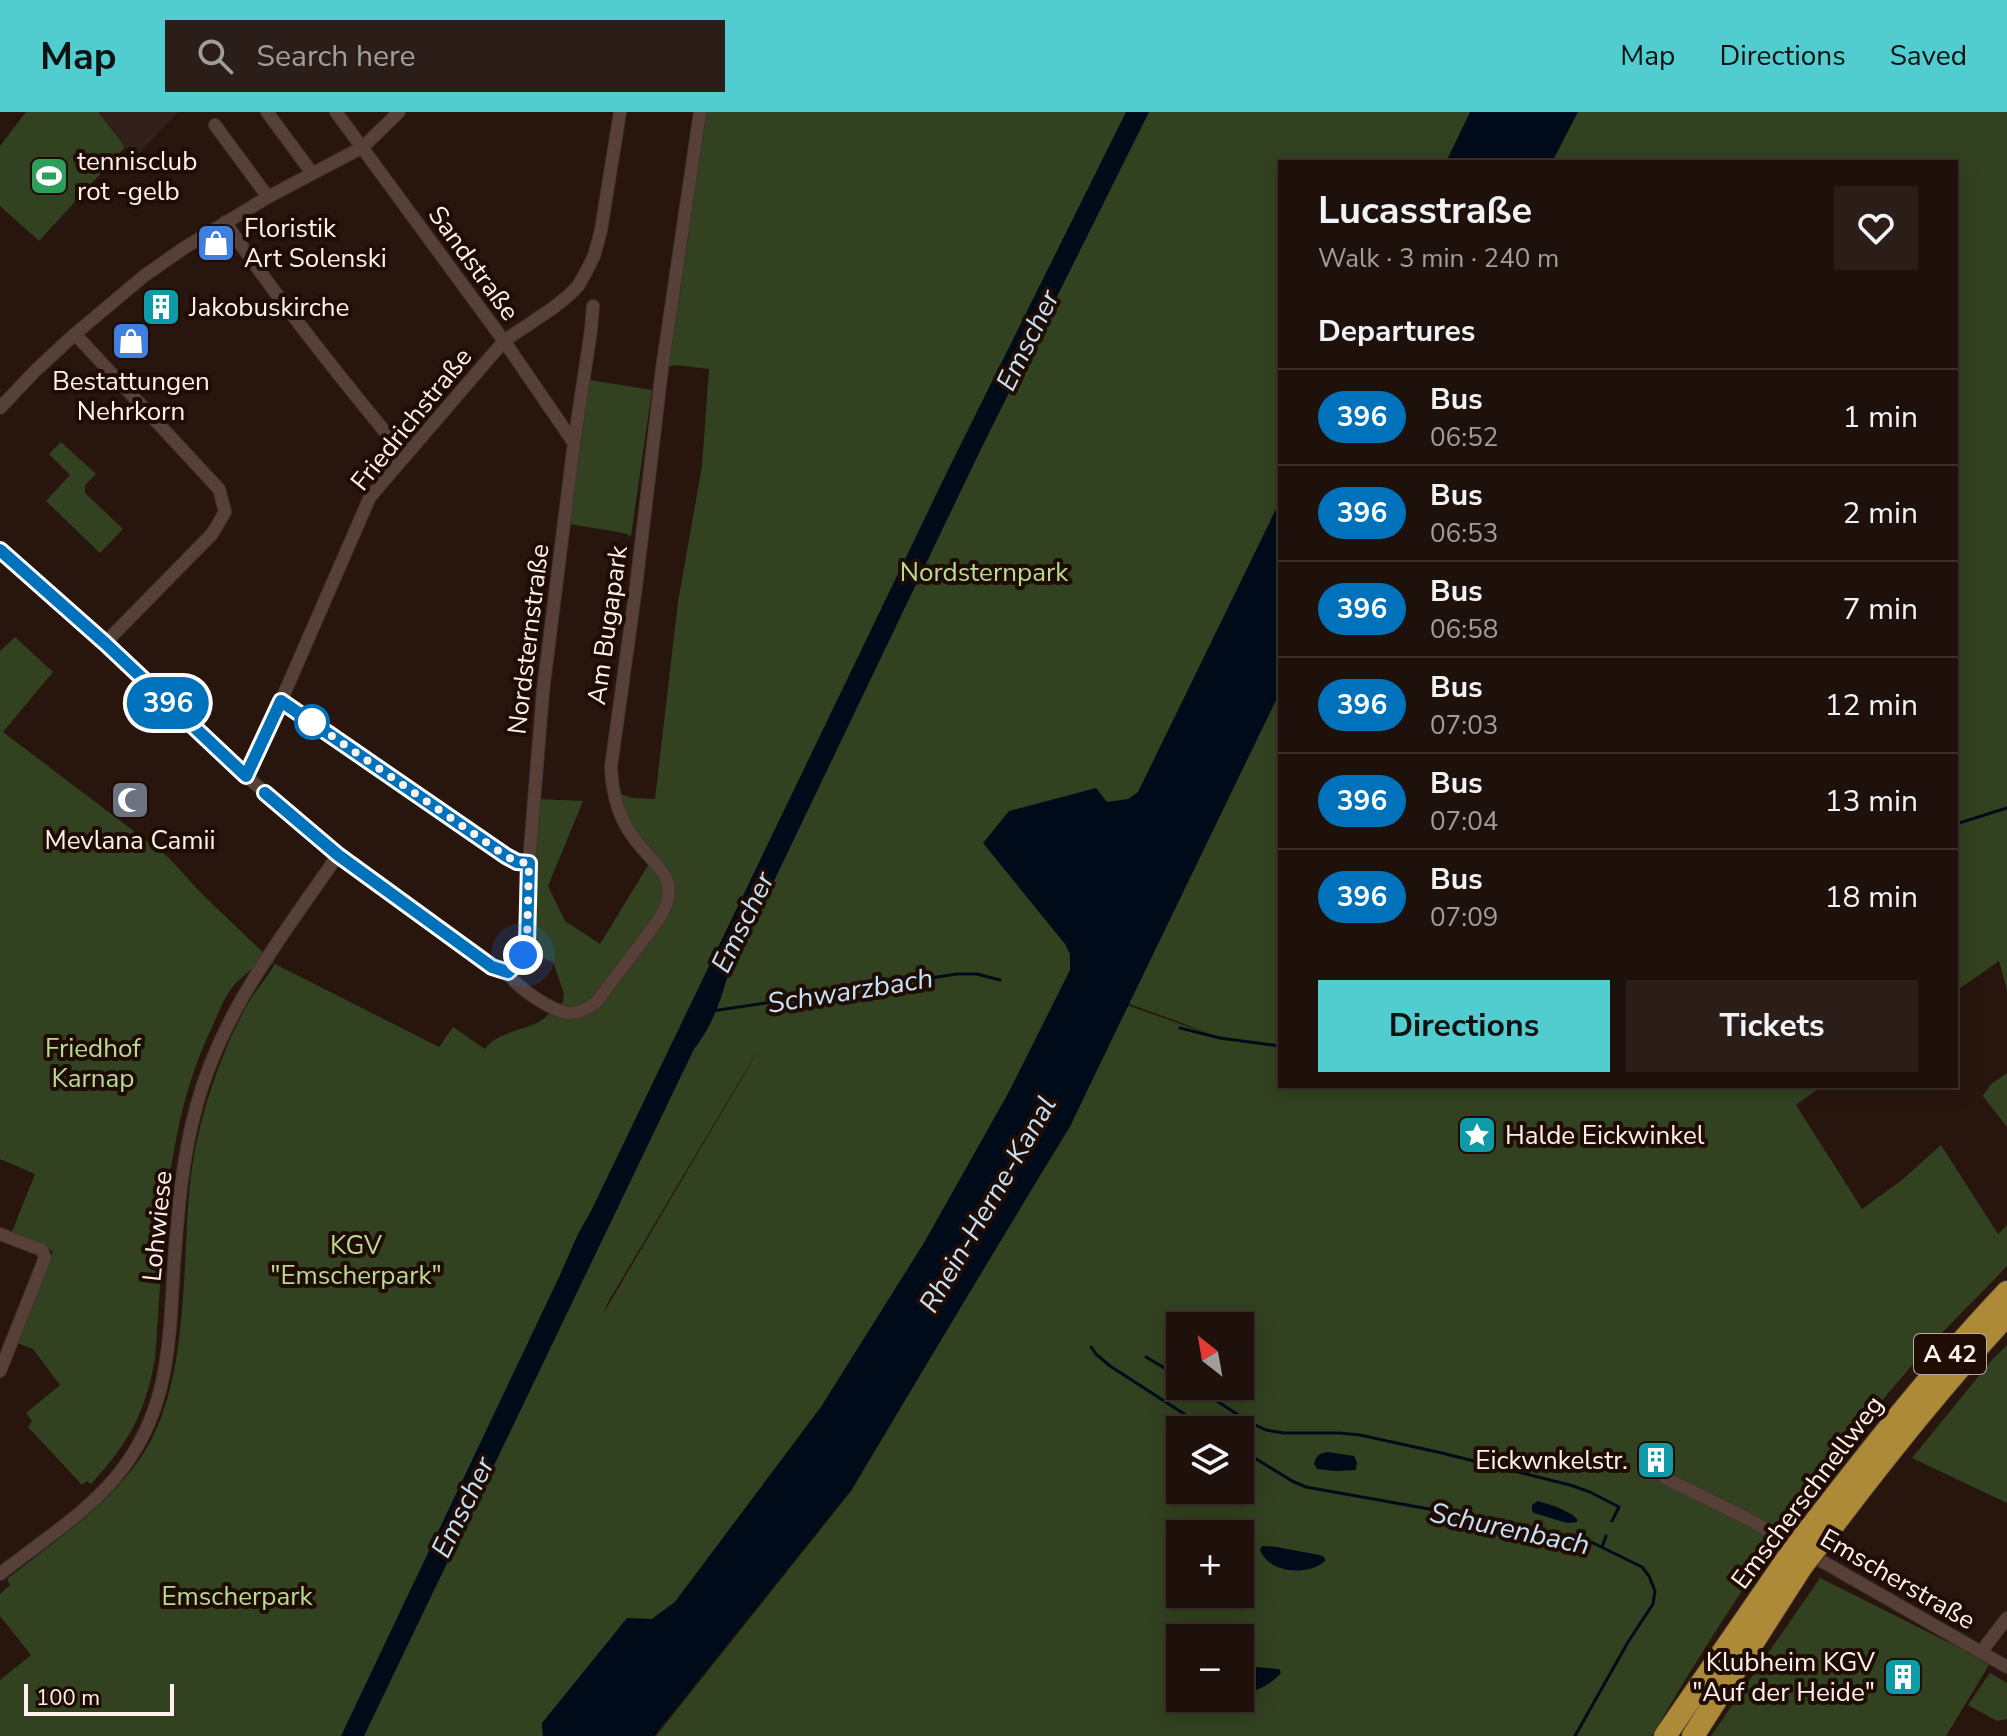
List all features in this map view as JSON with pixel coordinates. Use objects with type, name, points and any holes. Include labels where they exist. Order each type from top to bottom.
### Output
[{"type":"highway","name":"Emscherschnellweg","points":[[1665,1736],[1968,1334],[2007,1292]]},
{"type":"highway","name":"Emscherschnellweg","points":[[1904,1421],[2007,1315]]},
{"type":"highway","name":"Emscherschnellweg","points":[[1693,1736],[1795,1562]]},
{"type":"street","points":[[267,112],[312,173]]},
{"type":"street","name":"Sandstraße","points":[[336,112],[504,341],[574,443]]},
{"type":"street","points":[[0,408],[75,334],[144,276],[225,222],[363,147],[399,112]]},
{"type":"street","name":"Friedrichstraße","points":[[246,776],[370,497],[504,341],[553,308],[578,286],[594,256],[601,230],[620,112]]},
{"type":"street","name":"Am Bugapark","points":[[0,550],[105,643],[246,776],[338,855],[492,967],[508,972],[510,978],[529,994],[560,1011],[573,1013],[586,1009],[598,1000],[666,910],[669,900],[665,876],[636,841],[620,814],[612,786],[611,767],[662,369],[700,112]]},
{"type":"street","points":[[215,125],[268,197]]},
{"type":"street","points":[[225,222],[330,365],[405,456]]},
{"type":"street","name":"Nordsternstraße","points":[[508,972],[517,965],[527,944],[529,863],[543,691],[593,306]]},
{"type":"street","points":[[75,334],[219,489],[225,512],[212,534],[105,643]]},
{"type":"street","points":[[281,701],[506,856],[517,862],[529,863]]},
{"type":"street","name":"Lohwiese","points":[[0,1574],[101,1493],[139,1444],[164,1380],[182,1187],[195,1110],[206,1075],[252,980],[338,855]]},
{"type":"street","points":[[0,1234],[44,1253],[44,1261],[0,1371]]},
{"type":"street","name":"Emscherstraße","points":[[1665,1478],[1748,1519],[2007,1667]]},
{"type":"street","name":"Emscherstraße","points":[[1981,1652],[2007,1618]]},
{"type":"shaded area","points":[[98,112],[178,112],[134,158]]},
{"type":"green space","name":"tennisclub rot -gelb","points":[[26,112],[98,112],[125,147],[39,241],[0,206],[0,146]]},
{"type":"green space","points":[[700,112],[2007,112],[2007,990],[1999,961],[1958,990],[1958,160],[1278,160],[1278,1088],[1819,1088],[1796,1105],[1862,1209],[1902,1180],[1941,1145],[1998,1234],[2007,1225],[2007,1266],[1940,1334],[1834,1462],[1738,1596],[1652,1736],[656,1736],[852,1490],[1070,1127],[1127,1005],[1220,1038],[1065,981],[1009,1092],[924,1243],[821,1407],[675,1602],[652,1619],[542,1723],[543,1736],[0,1736],[0,1680],[31,1655],[0,1616],[0,1594],[10,1585],[7,1579],[84,1518],[119,1485],[148,1446],[161,1417],[177,1353],[193,1164],[210,1091],[231,1037],[251,999],[275,964],[439,1047],[453,1027],[485,1049],[502,1036],[537,1023],[563,1002],[564,994],[553,962],[529,953],[539,799],[583,801],[548,886],[565,921],[600,944],[655,854],[626,817],[620,794],[655,799],[678,602],[702,466],[709,369],[675,365],[662,369]],"holes":[[[758,1050],[603,1314],[607,1304]],[[1538,1501],[1575,1516],[1573,1523],[1534,1513]],[[1263,1546],[1323,1556],[1325,1561],[1309,1569],[1281,1568],[1260,1551]]]},
{"type":"green space","points":[[590,380],[652,390],[631,536],[569,524]]},
{"type":"green space","points":[[61,442],[96,474],[85,485],[85,493],[123,529],[100,553],[46,501],[70,475],[49,454]]},
{"type":"green space","name":"Friedhof Karnap","points":[[15,637],[53,672],[3,732],[168,857],[275,964],[264,961],[231,988],[196,1067],[174,1148],[151,1379],[140,1412],[125,1441],[91,1484],[87,1481],[82,1485],[28,1427],[32,1421],[26,1413],[60,1385],[33,1349],[17,1343],[53,1251],[11,1234],[35,1174],[0,1159],[0,651]]},
{"type":"green space","points":[[2007,1073],[2007,1127],[1983,1096],[1990,1085]]},
{"type":"green space","points":[[2007,1345],[2007,1503],[1912,1458]]},
{"type":"green space","points":[[1820,1578],[1989,1665],[1946,1736],[1711,1736]]},
{"type":"green space","points":[[1990,1673],[2007,1683],[2007,1719],[1997,1721],[1968,1705]]},
{"type":"water","name":"Emscher","points":[[1126,112],[1149,112],[980,451],[726,981],[713,1017],[694,1049],[364,1736],[341,1736],[578,1234],[948,470]]},
{"type":"water","points":[[1470,112],[1578,112],[1553,160],[1447,160]]},
{"type":"water","name":"Rhein-Herne-Kanal","points":[[1278,505],[1278,696],[1071,1124],[851,1490],[654,1736],[543,1736],[542,1723],[627,1618],[652,1619],[675,1602],[821,1407],[924,1243],[1009,1092],[1070,970],[1070,954],[1065,944],[983,843],[1009,811],[1096,788],[1107,802],[1128,799],[1138,792]]},
{"type":"water","points":[[1328,1452],[1354,1456],[1356,1470],[1317,1469],[1314,1464],[1317,1457]]},
{"type":"water","points":[[1538,1501],[1559,1508],[1577,1522],[1567,1523],[1534,1513],[1532,1505]]},
{"type":"water","points":[[1263,1546],[1319,1555],[1325,1561],[1309,1569],[1280,1568],[1264,1557],[1260,1549]]},
{"type":"water","points":[[1254,1666],[1279,1669],[1281,1673],[1254,1691]]},
{"type":"waterway","name":"Schwarzbach","points":[[1958,823],[2007,808]]},
{"type":"waterway","name":"Schwarzbach","points":[[712,1011],[957,974],[977,974],[1000,980]]},
{"type":"waterway","name":"Schwarzbach","points":[[1180,1028],[1220,1038],[1278,1046]]},
{"type":"waterway","name":"Schurenbach","points":[[1091,1347],[1110,1366],[1187,1416]]},
{"type":"waterway","points":[[1146,1357],[1166,1369]]},
{"type":"waterway","points":[[1215,1400],[1266,1430],[1360,1435],[1570,1485],[1619,1507],[1612,1521]]},
{"type":"waterway","name":"Schurenbach","points":[[1254,1458],[1306,1487],[1587,1540],[1642,1567],[1655,1591],[1653,1604],[1575,1736]]},
{"type":"waterway","points":[[1602,1547],[1606,1536]]},
{"type":"bus line","name":"396","points":[[0,550],[105,643],[246,776],[281,701],[506,856],[517,862],[529,863],[527,944],[517,965],[508,972],[492,967],[338,855],[265,793]]},
{"type":"place","name":"tennisclub rot -gelb","points":[[49,176]]},
{"type":"place","name":"Floristik Art Solenski","points":[[216,243]]},
{"type":"place","name":"Jakobuskirche","points":[[161,307]]},
{"type":"place","name":"Bestattungen Nehrkorn","points":[[131,341]]},
{"type":"place","name":"Mevlana Camii","points":[[130,800]]},
{"type":"place","name":"Halde Eickwinkel","points":[[1477,1135]]},
{"type":"place","name":"Eickwnkelstr.","points":[[1656,1460]]},
{"type":"place","name":"Klubheim KGV \"Auf der Heide\"","points":[[1903,1677]]},
{"type":"route","points":[[312,722],[506,856],[517,862],[529,863],[527,944],[523,955]]},
{"type":"park label","name":"Nordsternpark","points":[[984,572]]},
{"type":"park label","name":"KGV \"Emscherpark\"","points":[[356,1260]]},
{"type":"park label","name":"Emscherpark","points":[[237,1596]]}]
